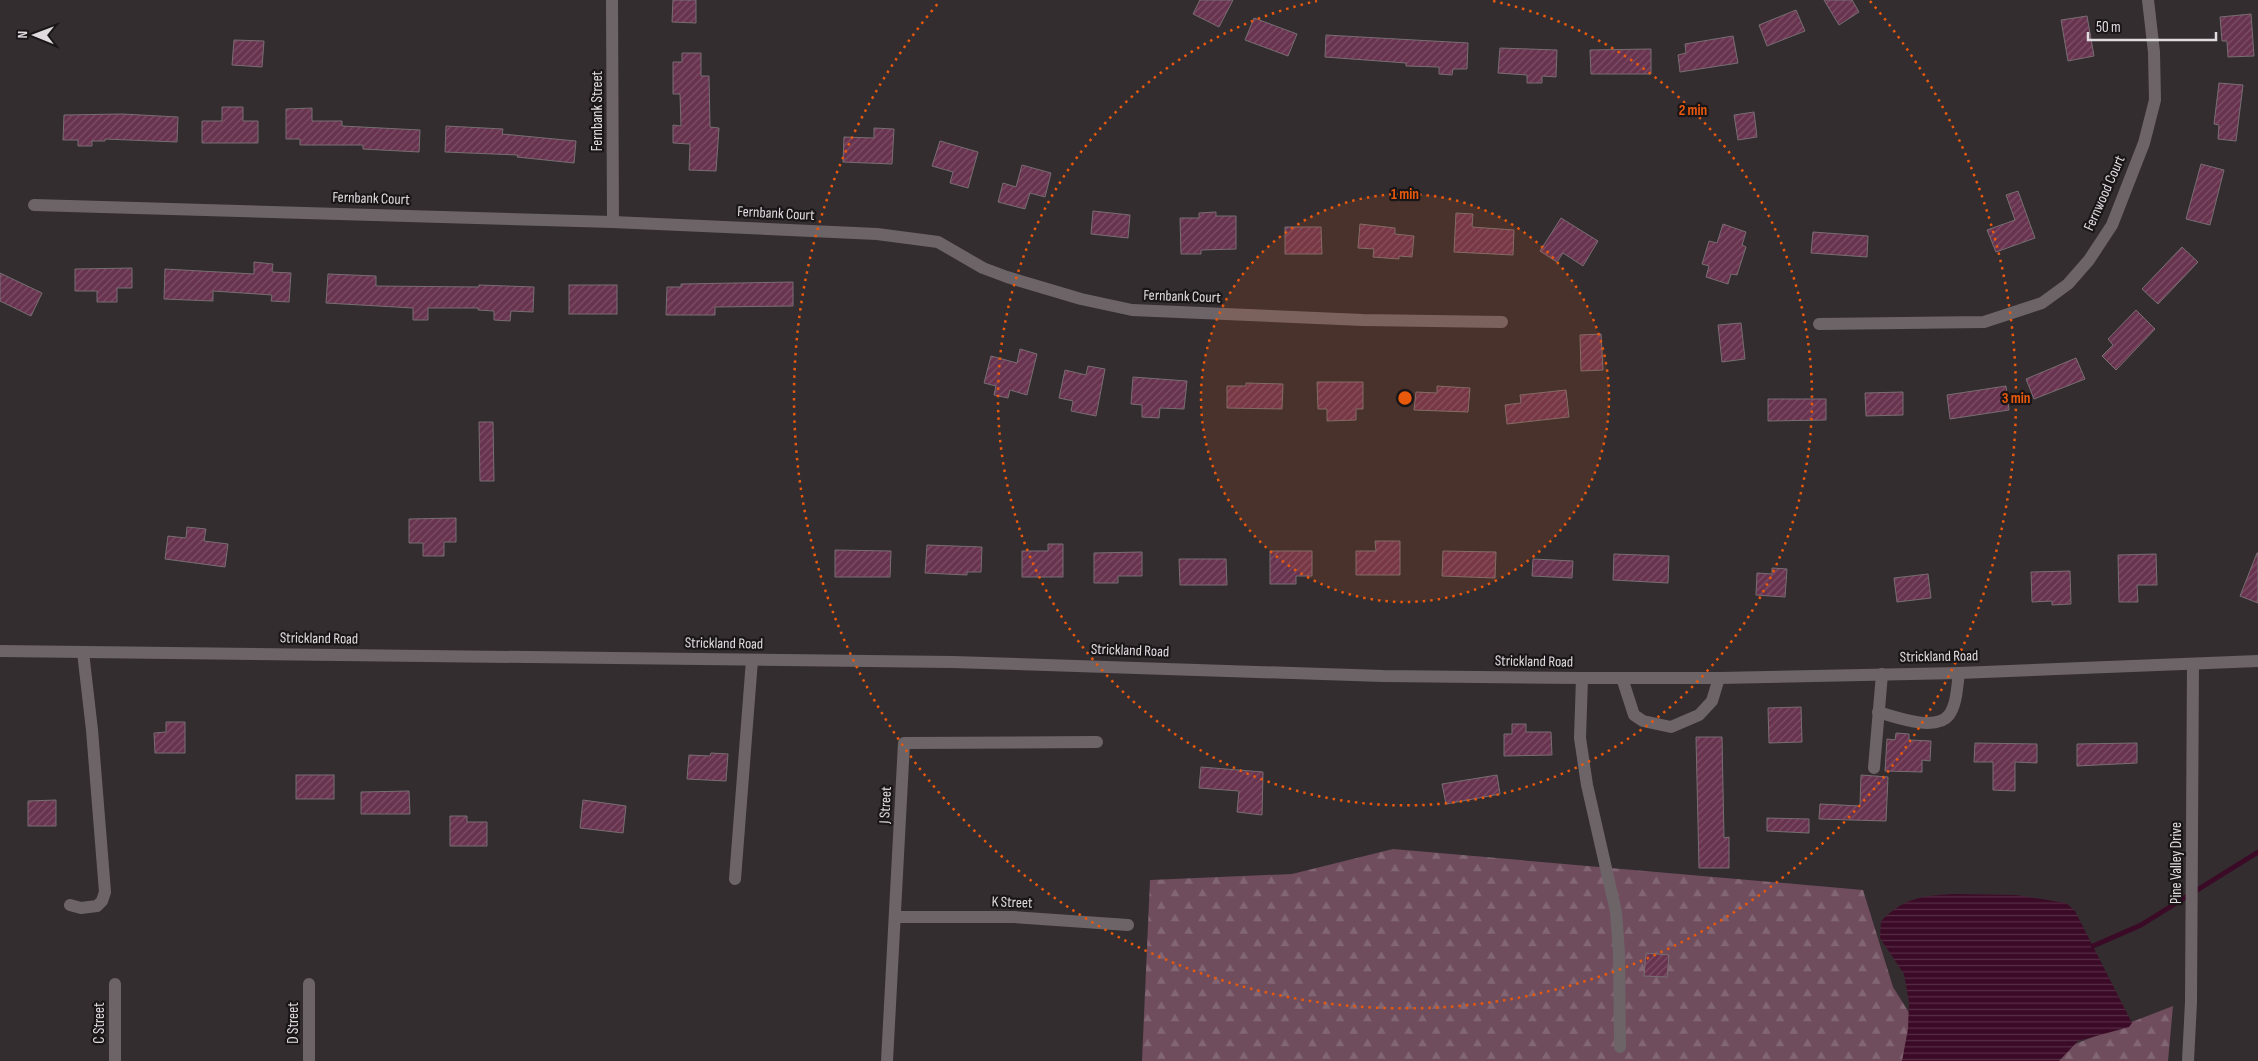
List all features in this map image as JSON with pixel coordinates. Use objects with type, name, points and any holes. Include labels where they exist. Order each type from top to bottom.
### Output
[{"type":"street","name":"Fernbank Street","points":[[612,0],[613,222]]},
{"type":"street","name":"Fernwood Court","points":[[1820,324],[1984,322],[2042,303],[2068,284],[2090,260],[2112,224],[2144,143],[2155,100],[2154,52],[2148,0]]},
{"type":"street","name":"Fernbank Court","points":[[34,205],[613,222],[877,234],[938,242],[983,268],[1007,277],[1080,299],[1132,310],[1363,320],[1502,322]]},
{"type":"street","name":"Strickland Road","points":[[0,651],[1037,664],[1383,676],[1582,678],[1719,678],[1959,673],[2258,661]]},
{"type":"street","points":[[70,905],[81,908],[98,906],[105,892],[88,683],[83,652]]},
{"type":"street","points":[[735,879],[752,660]]},
{"type":"street","name":"Pine Valley Drive","points":[[2188,1061],[2191,992],[2193,664]]},
{"type":"street","points":[[1878,712],[1914,721],[1931,723],[1942,721],[1949,715],[1954,705],[1959,673]]},
{"type":"street","points":[[1874,768],[1882,674]]},
{"type":"street","points":[[1582,678],[1580,738],[1587,784],[1616,912],[1619,952],[1620,1047]]},
{"type":"street","points":[[1622,678],[1634,715],[1643,721],[1671,727],[1699,715],[1712,701],[1719,678]]},
{"type":"street","name":"J Street","points":[[887,1061],[904,742],[1097,742]]},
{"type":"street","name":"K Street","points":[[896,917],[1014,917],[1128,925]]},
{"type":"street","name":"C Street","points":[[115,984],[116,1061]]},
{"type":"street","name":"D Street","points":[[309,984],[309,1061]]},
{"type":"green space","points":[[1393,849],[1863,890],[1893,987],[1939,1061],[1142,1061],[1150,880],[1292,874]]},
{"type":"green space","points":[[2173,1006],[2168,1061],[1958,1061],[2044,1056]]},
{"type":"shaded area","points":[[1952,894],[2016,895],[2066,903],[2075,911],[2132,1023],[2129,1027],[2078,1041],[2059,1061],[1902,1061],[1908,1029],[1909,1002],[1904,974],[1880,938],[1881,921],[1897,907],[1905,903],[1922,897]]},
{"type":"building","points":[[673,0],[696,0],[696,23],[672,22]]},
{"type":"building","points":[[1200,0],[1233,0],[1219,27],[1193,14]]},
{"type":"building","points":[[1824,0],[1852,0],[1859,12],[1839,25]]},
{"type":"building","points":[[1796,10],[1805,31],[1767,46],[1759,25]]},
{"type":"building","points":[[2251,14],[2254,56],[2228,57],[2227,41],[2222,41],[2220,17]]},
{"type":"building","points":[[2087,16],[2094,56],[2068,61],[2061,20]]},
{"type":"building","points":[[1254,18],[1297,34],[1288,56],[1245,40]]},
{"type":"building","points":[[1326,35],[1468,43],[1467,69],[1453,69],[1452,75],[1439,74],[1439,67],[1406,66],[1406,63],[1325,57]]},
{"type":"building","points":[[1733,36],[1738,63],[1680,72],[1678,55],[1686,53],[1685,44]]},
{"type":"building","points":[[234,40],[264,41],[262,67],[232,65]]},
{"type":"building","points":[[1500,48],[1557,50],[1556,77],[1542,76],[1542,83],[1527,83],[1527,75],[1498,73]]},
{"type":"building","points":[[1651,49],[1651,74],[1591,74],[1590,50]]},
{"type":"building","points":[[682,53],[701,53],[701,76],[709,76],[710,127],[719,128],[716,171],[689,170],[690,144],[673,143],[673,125],[681,126],[680,94],[673,94],[673,62],[682,62]]},
{"type":"building","points":[[2219,83],[2243,85],[2236,141],[2218,139],[2219,125],[2214,124]]},
{"type":"building","points":[[222,107],[243,107],[243,121],[258,121],[258,143],[202,143],[202,121],[222,121]]},
{"type":"building","points":[[312,108],[312,121],[342,121],[342,126],[420,130],[419,152],[363,149],[363,145],[300,145],[300,139],[286,139],[286,109]]},
{"type":"building","points":[[1754,112],[1757,137],[1738,140],[1734,115]]},
{"type":"building","points":[[122,114],[178,117],[177,142],[105,139],[105,141],[92,141],[92,146],[78,146],[78,140],[63,140],[64,115]]},
{"type":"building","points":[[446,126],[503,129],[502,134],[576,141],[574,163],[517,157],[518,155],[445,152]]},
{"type":"building","points":[[874,128],[894,129],[892,164],[843,162],[844,137],[874,138]]},
{"type":"building","points":[[940,141],[978,152],[968,188],[950,183],[953,172],[932,166]]},
{"type":"building","points":[[2201,164],[2224,170],[2210,225],[2186,219]]},
{"type":"building","points":[[1022,165],[1051,173],[1045,197],[1030,193],[1025,209],[998,202],[1003,183],[1016,187]]},
{"type":"building","points":[[2018,191],[2035,238],[1996,252],[1987,230],[2015,220],[2006,195]]},
{"type":"building","points":[[1093,211],[1130,215],[1128,238],[1091,234]]},
{"type":"building","points":[[1216,212],[1216,216],[1236,216],[1236,249],[1201,250],[1201,254],[1181,254],[1180,218],[1199,218],[1199,213]]},
{"type":"building","points":[[1456,213],[1473,214],[1472,227],[1514,230],[1513,255],[1454,252]]},
{"type":"building","points":[[1561,218],[1598,241],[1583,266],[1563,253],[1557,262],[1540,251]]},
{"type":"building","points":[[1360,224],[1395,228],[1395,234],[1414,236],[1412,257],[1399,256],[1399,259],[1373,257],[1374,249],[1358,248]]},
{"type":"building","points":[[1723,224],[1746,232],[1742,245],[1746,247],[1737,275],[1731,274],[1728,284],[1706,277],[1709,266],[1702,264],[1709,241],[1717,243]]},
{"type":"building","points":[[1285,227],[1321,227],[1322,254],[1285,254]]},
{"type":"building","points":[[1813,232],[1868,236],[1867,257],[1811,253]]},
{"type":"building","points":[[2182,247],[2198,262],[2158,304],[2142,289]]},
{"type":"building","points":[[254,262],[273,264],[272,272],[291,273],[289,302],[271,301],[272,295],[213,291],[213,301],[164,299],[165,269],[254,274]]},
{"type":"building","points":[[132,268],[132,288],[117,288],[117,302],[97,302],[97,291],[75,291],[75,269]]},
{"type":"building","points":[[0,273],[42,293],[31,316],[0,301]]},
{"type":"building","points":[[328,274],[376,276],[376,286],[479,287],[479,285],[534,287],[533,312],[511,311],[510,321],[494,320],[494,311],[478,310],[478,308],[428,308],[428,320],[413,320],[413,308],[326,303]]},
{"type":"building","points":[[793,282],[793,306],[715,307],[715,315],[666,315],[667,287],[681,287],[681,284]]},
{"type":"building","points":[[569,285],[617,285],[617,314],[569,314]]},
{"type":"building","points":[[2136,310],[2155,329],[2116,370],[2102,356],[2113,345],[2108,339]]},
{"type":"building","points":[[1741,323],[1745,359],[1722,362],[1718,325]]},
{"type":"building","points":[[1601,334],[1603,370],[1581,371],[1580,335]]},
{"type":"building","points":[[1020,349],[1037,354],[1027,395],[1010,390],[1008,398],[994,395],[996,386],[984,383],[991,356],[1017,363]]},
{"type":"building","points":[[2076,358],[2085,379],[2034,399],[2026,379]]},
{"type":"building","points":[[1088,366],[1105,369],[1096,416],[1071,411],[1073,401],[1059,398],[1065,370],[1086,375]]},
{"type":"building","points":[[1133,377],[1187,381],[1184,409],[1160,408],[1159,418],[1142,417],[1142,405],[1131,404]]},
{"type":"building","points":[[1317,382],[1363,382],[1363,409],[1356,409],[1356,420],[1327,421],[1327,409],[1318,409]]},
{"type":"building","points":[[1246,383],[1283,384],[1282,409],[1227,408],[1227,386],[1246,386]]},
{"type":"building","points":[[1437,386],[1470,388],[1468,412],[1414,410],[1416,392],[1437,393]]},
{"type":"building","points":[[2006,386],[2009,410],[1950,419],[1947,395]]},
{"type":"building","points":[[1566,390],[1569,417],[1507,424],[1505,405],[1521,403],[1520,395]]},
{"type":"building","points":[[1903,392],[1903,415],[1866,416],[1865,393]]},
{"type":"building","points":[[1768,399],[1826,399],[1826,420],[1768,421]]},
{"type":"building","points":[[479,422],[493,422],[494,481],[480,481]]},
{"type":"building","points":[[456,518],[456,542],[444,542],[444,556],[423,556],[423,543],[409,543],[409,519]]},
{"type":"building","points":[[187,527],[206,529],[204,541],[228,544],[225,567],[165,559],[168,536],[186,538]]},
{"type":"building","points":[[1375,541],[1400,541],[1400,575],[1356,575],[1356,551],[1376,551]]},
{"type":"building","points":[[1048,544],[1063,544],[1063,577],[1022,577],[1022,551],[1048,551]]},
{"type":"building","points":[[927,545],[982,547],[981,572],[967,572],[967,575],[925,573]]},
{"type":"building","points":[[835,550],[891,551],[890,577],[835,577]]},
{"type":"building","points":[[1270,551],[1312,551],[1312,576],[1296,576],[1296,584],[1270,584]]},
{"type":"building","points":[[1443,551],[1496,552],[1495,578],[1442,576]]},
{"type":"building","points":[[1142,552],[1142,576],[1118,576],[1118,583],[1094,583],[1094,553]]},
{"type":"building","points":[[2258,553],[2258,603],[2240,596]]},
{"type":"building","points":[[1614,554],[1669,556],[1668,583],[1613,580]]},
{"type":"building","points":[[2156,554],[2157,585],[2137,585],[2138,602],[2119,602],[2118,555]]},
{"type":"building","points":[[1179,559],[1226,559],[1227,585],[1180,585]]},
{"type":"building","points":[[1533,559],[1573,561],[1572,578],[1532,576]]},
{"type":"building","points":[[1772,568],[1787,569],[1785,597],[1756,595],[1757,573],[1772,574]]},
{"type":"building","points":[[2070,571],[2071,604],[2052,605],[2052,601],[2032,602],[2031,572]]},
{"type":"building","points":[[1928,574],[1931,598],[1897,602],[1894,578]]},
{"type":"building","points":[[1801,707],[1802,742],[1769,743],[1768,708]]},
{"type":"building","points":[[166,722],[185,722],[185,753],[155,753],[154,733],[166,732]]},
{"type":"building","points":[[1512,724],[1526,724],[1526,732],[1551,732],[1552,755],[1504,756],[1504,734],[1512,734]]},
{"type":"building","points":[[1896,733],[1909,734],[1909,740],[1931,741],[1930,761],[1922,760],[1922,772],[1885,771],[1887,739],[1895,740]]},
{"type":"building","points":[[1696,737],[1722,737],[1724,838],[1729,837],[1729,868],[1699,868]]},
{"type":"building","points":[[1975,743],[2037,744],[2037,763],[2015,762],[2015,791],[1993,790],[1993,762],[1974,762]]},
{"type":"building","points":[[2137,743],[2137,763],[2077,766],[2077,744]]},
{"type":"building","points":[[711,753],[728,754],[726,781],[687,779],[689,755],[710,756]]},
{"type":"building","points":[[1201,767],[1263,772],[1262,815],[1237,812],[1239,791],[1199,788]]},
{"type":"building","points":[[296,775],[334,775],[334,799],[296,799]]},
{"type":"building","points":[[1497,775],[1500,794],[1446,804],[1442,784]]},
{"type":"building","points":[[1861,775],[1888,777],[1886,821],[1819,819],[1820,804],[1860,806]]},
{"type":"building","points":[[409,791],[410,814],[361,814],[361,792]]},
{"type":"building","points":[[56,800],[56,826],[28,826],[28,801]]},
{"type":"building","points":[[583,800],[626,806],[623,833],[580,828]]},
{"type":"building","points":[[450,816],[467,816],[467,822],[487,822],[487,846],[450,846]]},
{"type":"building","points":[[1767,818],[1809,819],[1809,833],[1767,831]]},
{"type":"building","points":[[1646,953],[1669,955],[1667,977],[1644,976]]},
{"type":"waterway","points":[[2093,946],[2141,925],[2258,852]]}]
